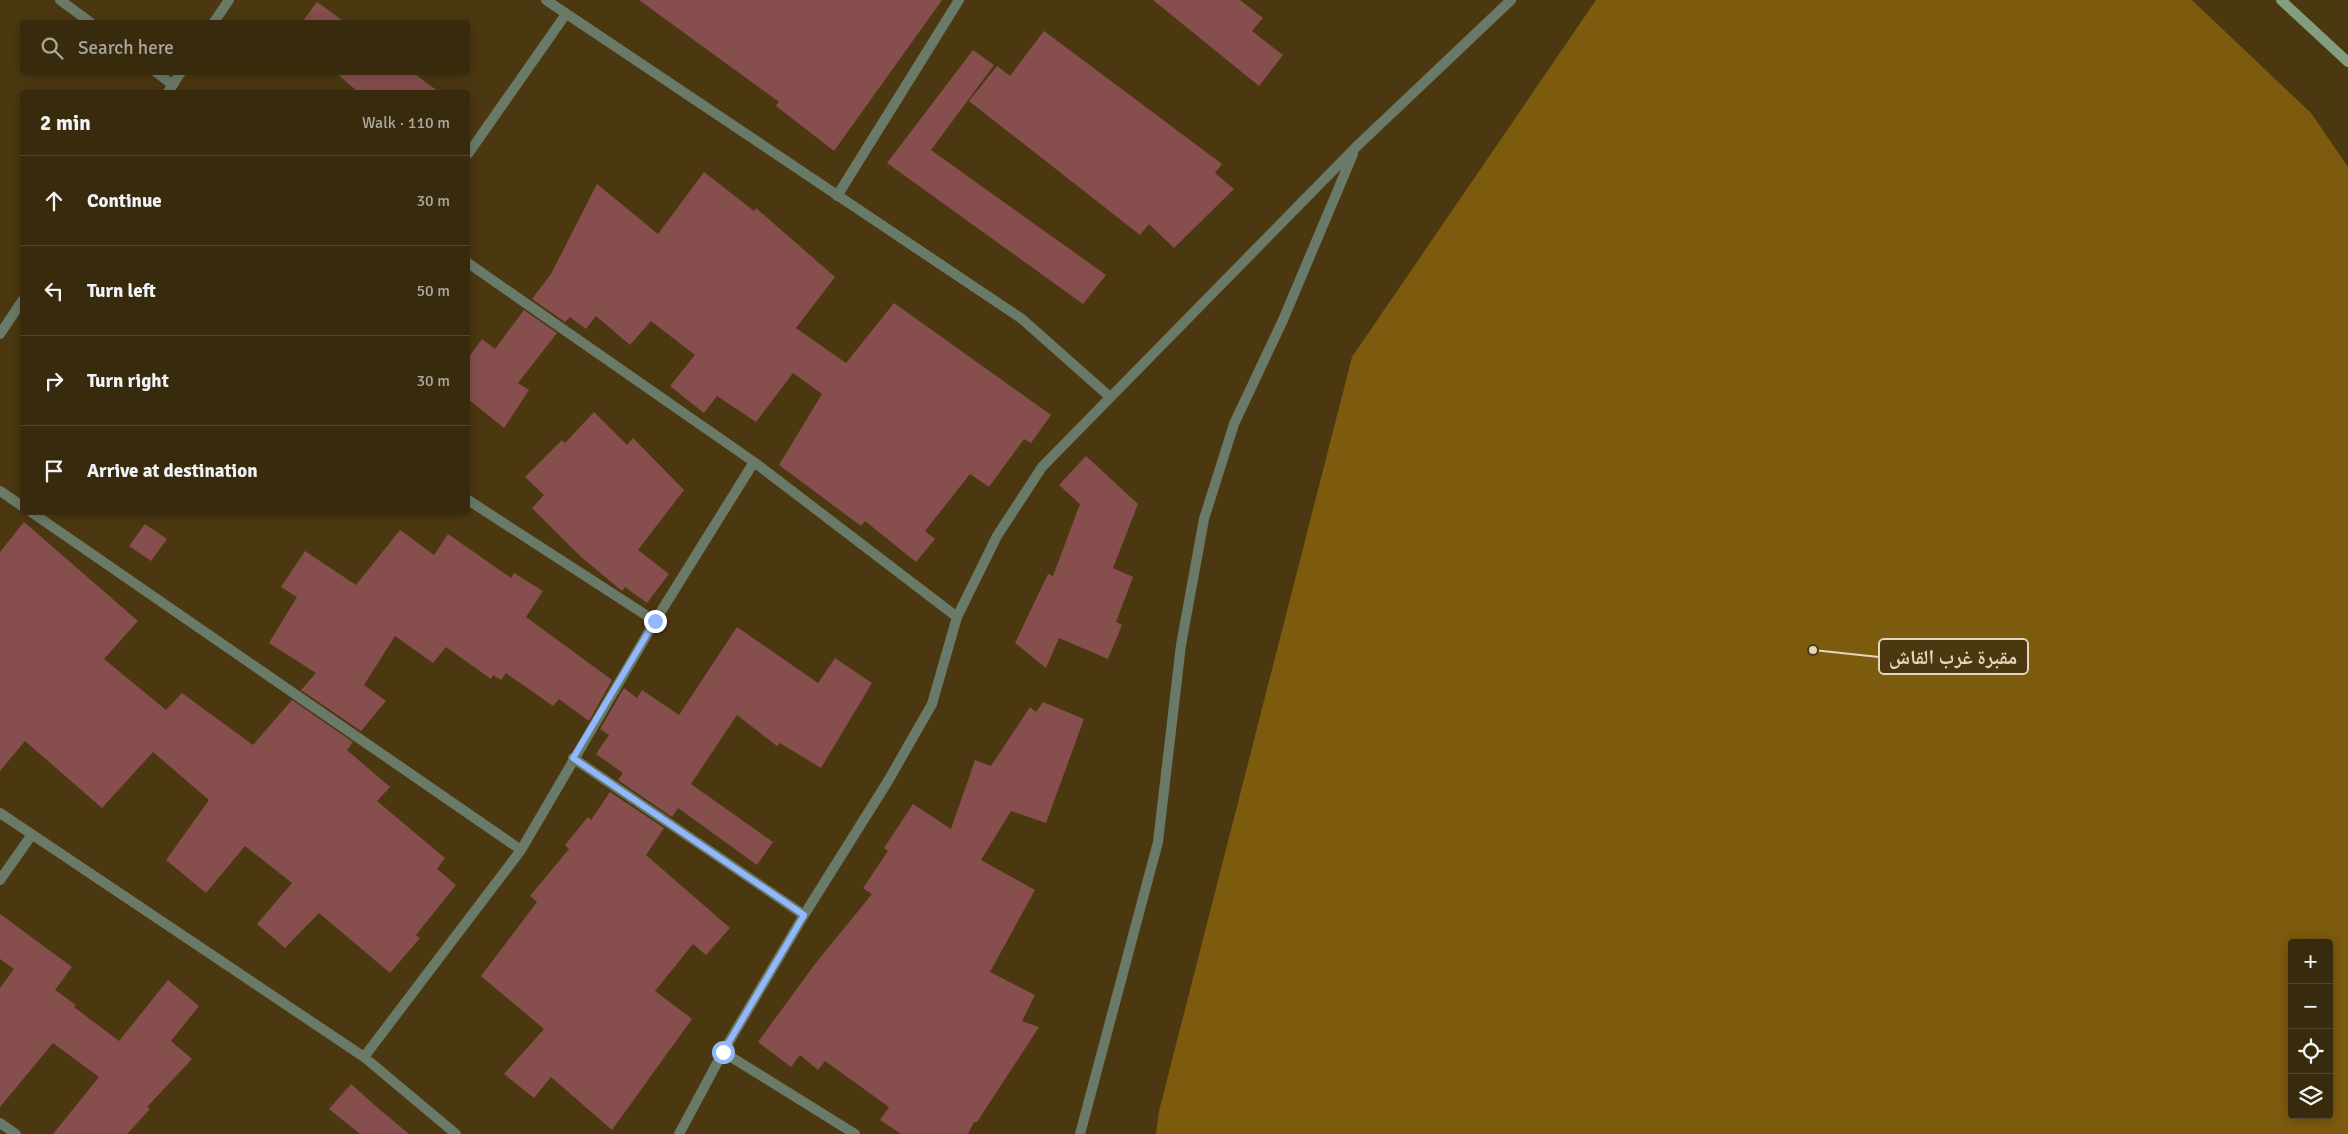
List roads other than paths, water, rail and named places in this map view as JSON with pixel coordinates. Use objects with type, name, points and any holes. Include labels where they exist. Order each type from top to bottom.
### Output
[{"type":"main road","points":[[2281,0],[2348,62]]},
{"type":"street","points":[[60,0],[87,20]]},
{"type":"street","points":[[215,20],[229,0]]},
{"type":"street","points":[[546,0],[1022,319],[1110,397]]},
{"type":"street","points":[[837,196],[959,0]]},
{"type":"street","points":[[679,1134],[723,1052],[804,915],[888,781],[932,704],[956,617],[997,536],[1042,467],[1356,147],[1512,0]]},
{"type":"street","points":[[470,151],[566,14]]},
{"type":"street","points":[[158,75],[170,89],[179,75]]},
{"type":"street","points":[[1080,1134],[1158,842],[1181,645],[1204,519],[1234,424],[1283,320],[1356,147]]},
{"type":"street","points":[[470,264],[754,462],[956,617]]},
{"type":"street","points":[[0,334],[20,304]]},
{"type":"street","points":[[364,1057],[521,850],[573,758],[655,621],[754,462]]},
{"type":"street","points":[[0,491],[20,505]]},
{"type":"street","points":[[470,501],[655,621]]},
{"type":"street","points":[[36,515],[521,850]]},
{"type":"street","points":[[573,758],[804,915]]},
{"type":"street","points":[[0,814],[364,1057],[456,1134]]},
{"type":"street","points":[[0,880],[31,836]]},
{"type":"street","points":[[723,1052],[855,1134]]},
{"type":"street","points":[[0,1123],[16,1134]]},
{"type":"place","name":"مقبرة غرب القاش","points":[[1813,650]]}]
